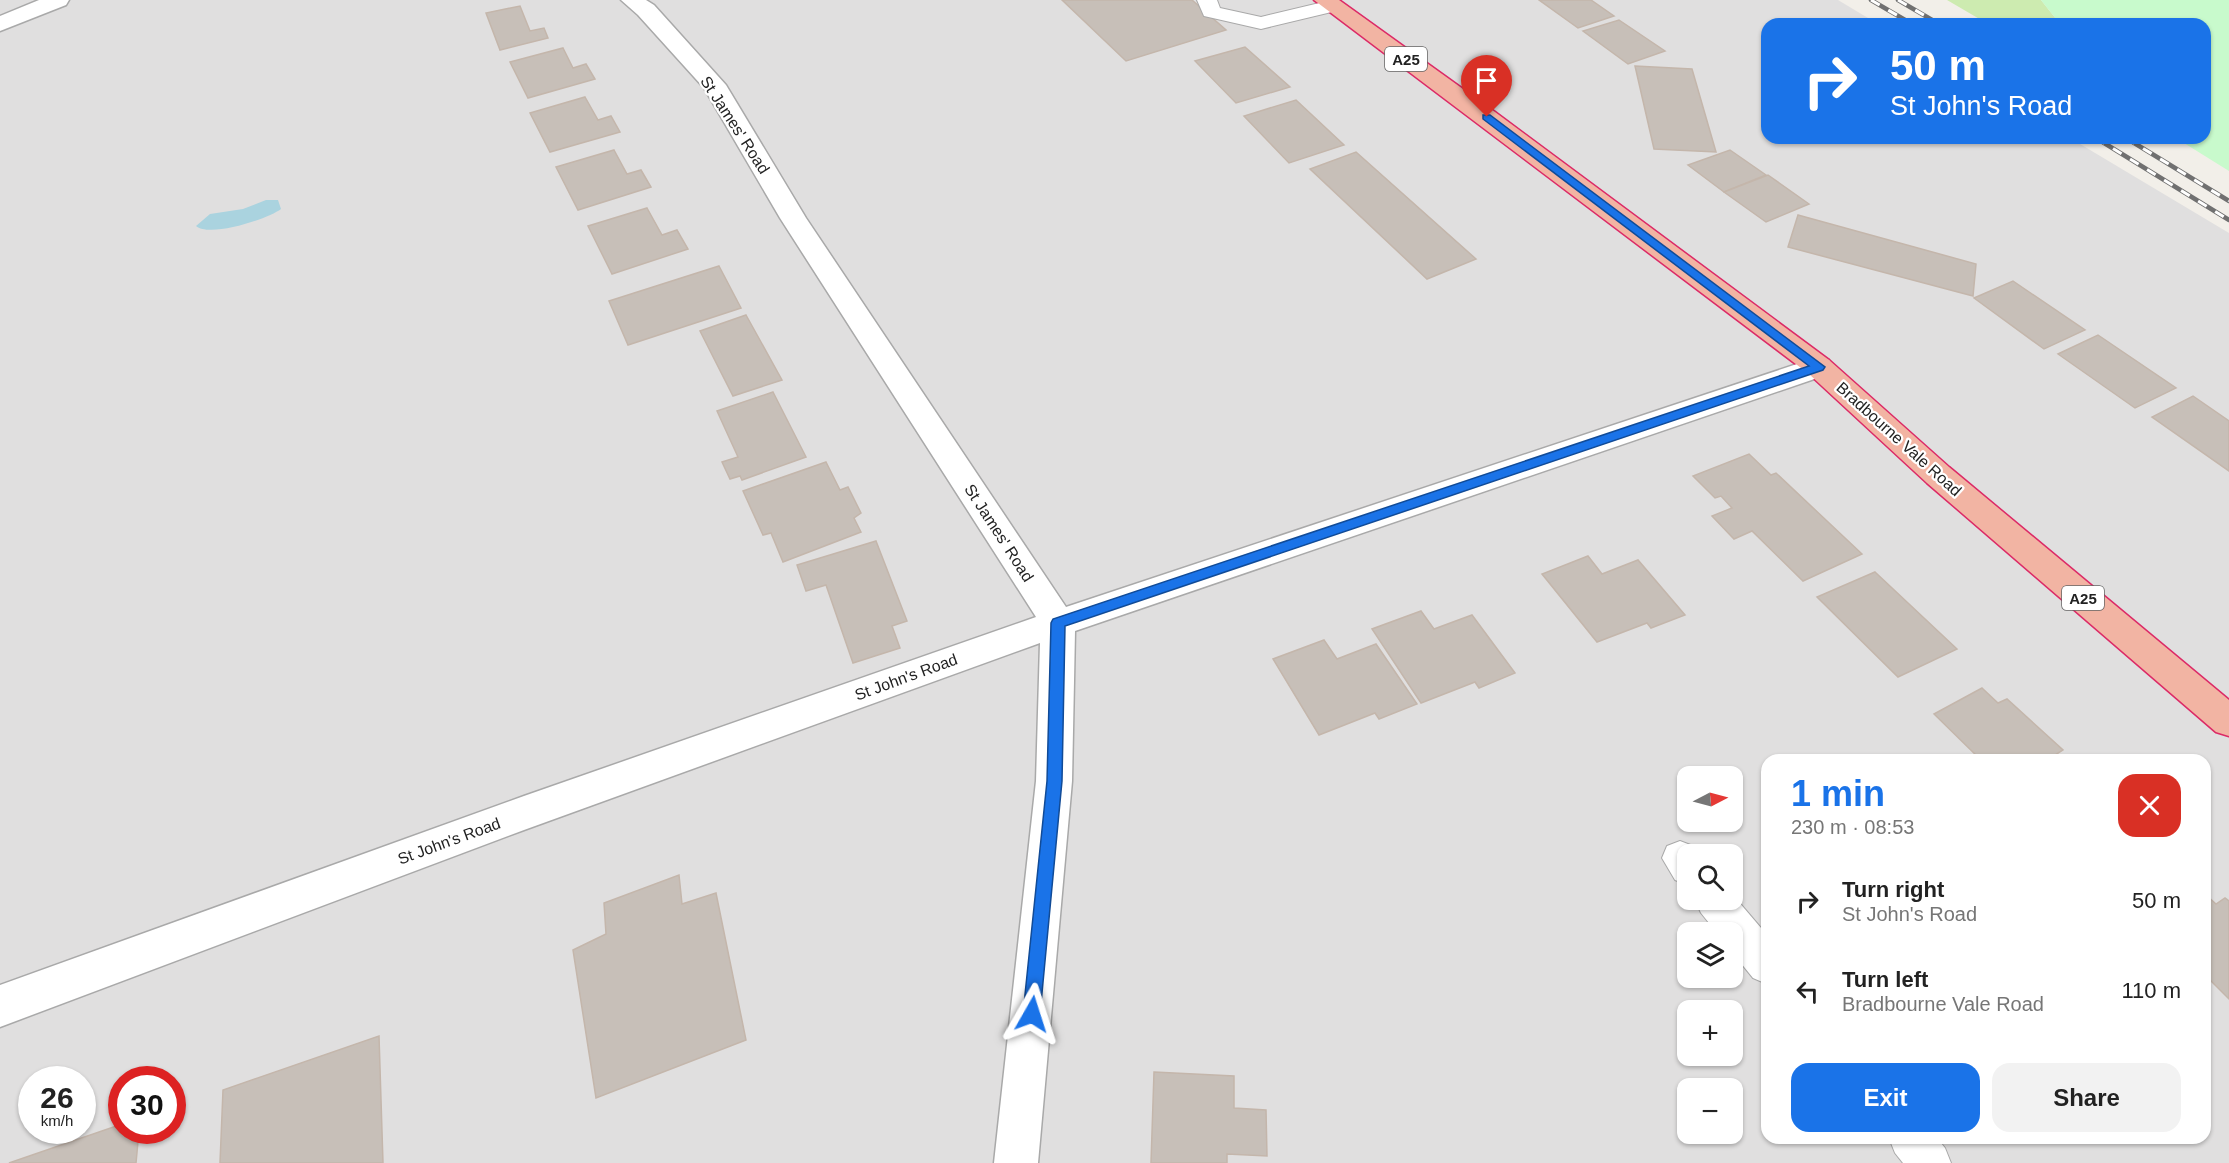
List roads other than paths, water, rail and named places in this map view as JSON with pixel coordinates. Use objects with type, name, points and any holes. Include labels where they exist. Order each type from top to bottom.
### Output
[{"type":"highway","name":"Bradbourne Vale Road","points":[[1329,3],[1496,124],[1819,367],[1938,475],[2229,721]]},
{"type":"street","points":[[0,24],[58,0]]},
{"type":"street","name":"St James' Road","points":[[632,0],[646,10],[714,85],[793,218],[1058,623]]},
{"type":"street","name":"St John's Road","points":[[0,1006],[524,813],[1058,623],[1819,367]]},
{"type":"street","points":[[1016,1163],[1054,781],[1058,623]]},
{"type":"lane","points":[[1207,0],[1211,12],[1261,23],[1329,3]]},
{"type":"lane","points":[[1722,910],[1761,958]]},
{"type":"lane","points":[[1915,1144],[1930,1163]]},
{"type":"water","points":[[266,200],[278,200],[281,209],[264,218],[226,229],[203,229],[196,226],[210,214],[243,209]]},
{"type":"railway","points":[[1871,0],[1902,18]]},
{"type":"railway","points":[[1898,0],[1929,18]]},
{"type":"railway","points":[[2106,144],[2229,220]]},
{"type":"railway","points":[[2136,144],[2229,201]]}]
